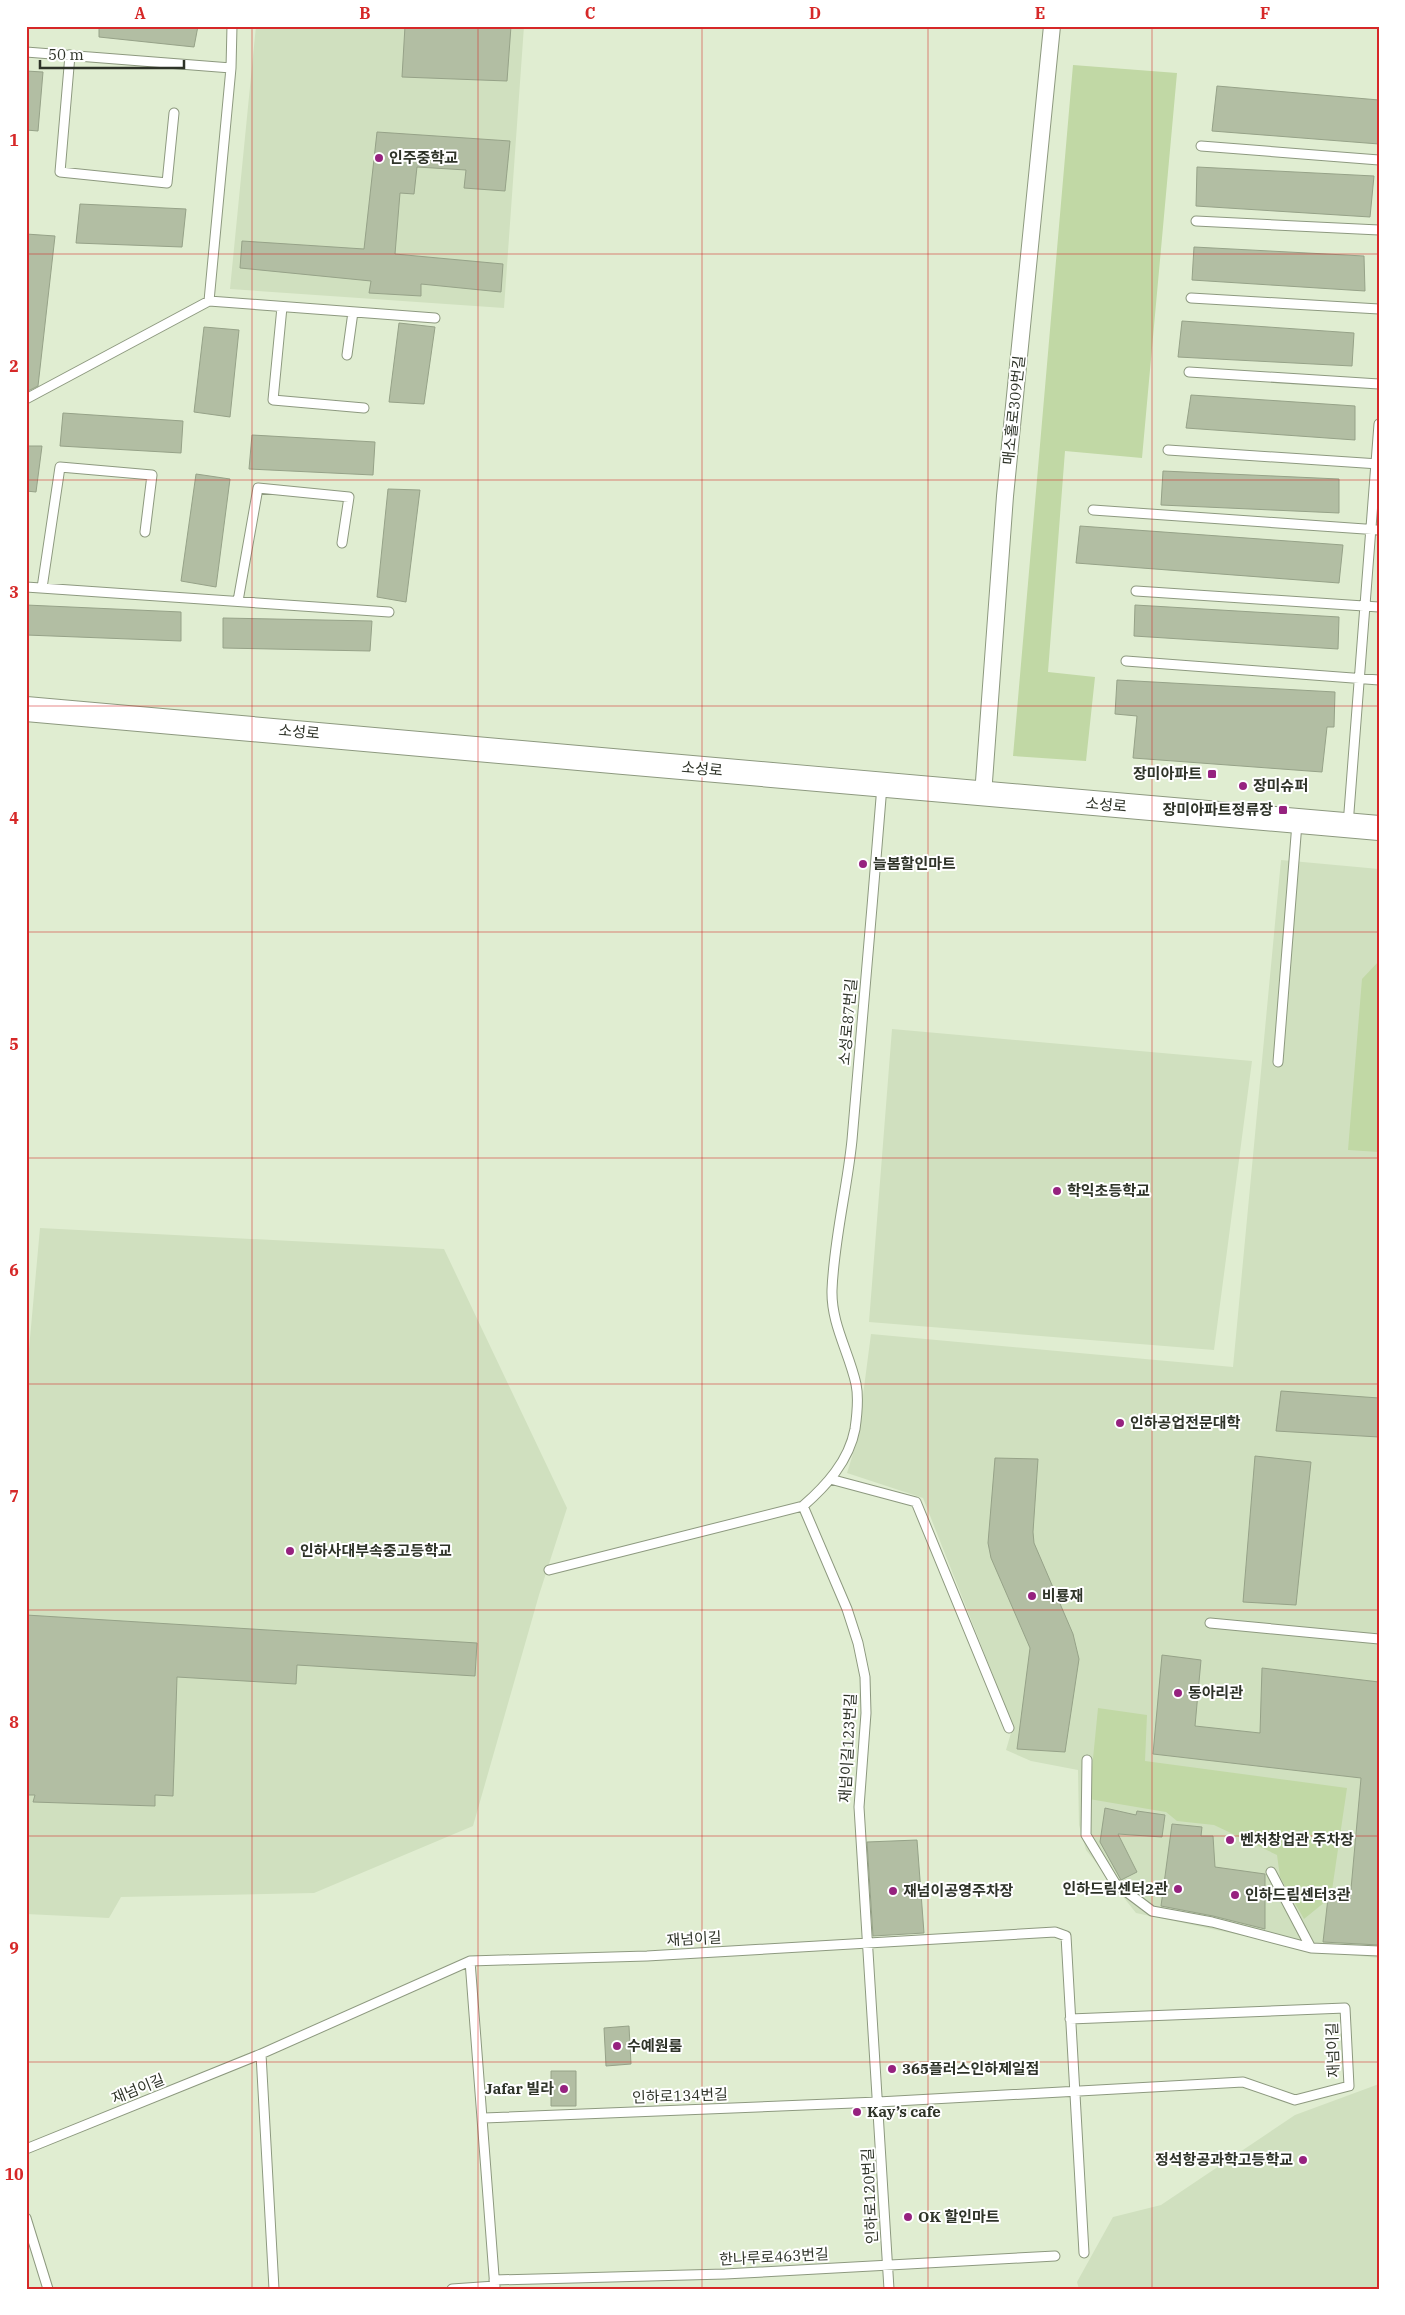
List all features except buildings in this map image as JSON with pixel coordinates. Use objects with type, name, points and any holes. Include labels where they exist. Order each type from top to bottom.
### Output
[{"type":"main road","name":"소성로","points":[[26,709],[401,740],[882,786],[1379,828]]},
{"type":"street","name":"매소홀로309번길","points":[[983,795],[1005,496],[1052,26]]},
{"type":"lane","points":[[208,302],[232,68],[232,26]]},
{"type":"lane","points":[[26,52],[232,68]]},
{"type":"lane","points":[[70,55],[60,172],[166,183],[174,113]]},
{"type":"lane","points":[[1201,146],[1379,160]]},
{"type":"lane","points":[[1196,221],[1379,230]]},
{"type":"lane","points":[[1191,298],[1379,309]]},
{"type":"lane","points":[[26,399],[208,302],[435,318]]},
{"type":"lane","points":[[282,307],[273,400],[364,408]]},
{"type":"lane","points":[[347,355],[352,312]]},
{"type":"lane","points":[[1189,372],[1379,384]]},
{"type":"lane","points":[[1348,825],[1365,606],[1375,529],[1379,424]]},
{"type":"lane","points":[[1168,450],[1377,463]]},
{"type":"lane","points":[[42,588],[60,467],[152,475],[145,532]]},
{"type":"lane","points":[[238,601],[258,488],[349,497],[342,543]]},
{"type":"lane","points":[[1092,510],[1375,529]]},
{"type":"lane","points":[[26,587],[389,612]]},
{"type":"lane","points":[[1136,591],[1379,607]]},
{"type":"lane","points":[[1126,661],[1379,680]]},
{"type":"lane","name":"소성로87번길","points":[[830,1478],[845,1458],[852,1440],[855,1431],[858,1398],[856,1384],[835,1320],[832,1292],[834,1260],[844,1207],[852,1142],[882,786]]},
{"type":"lane","points":[[1278,1062],[1297,821]]},
{"type":"lane","points":[[549,1570],[803,1506],[822,1489],[830,1478],[916,1502],[1007,1724]]},
{"type":"lane","name":"재넘이길123번길","points":[[803,1506],[847,1609],[858,1643],[865,1677],[866,1713],[859,1807],[868,1943]]},
{"type":"lane","points":[[1210,1623],[1379,1639]]},
{"type":"lane","points":[[1087,1760],[1086,1835],[1115,1882],[1152,1911],[1212,1922],[1311,1948],[1379,1951]]},
{"type":"lane","points":[[1271,1872],[1311,1948]]},
{"type":"lane","name":"재넘이길","points":[[26,2149],[261,2054],[470,1961],[647,1956],[1055,1932],[1066,1936],[1084,2253]]},
{"type":"lane","name":"인하로120번길","points":[[868,1943],[889,2289]]},
{"type":"lane","points":[[470,1961],[484,2118],[495,2285]]},
{"type":"lane","name":"재넘이길","points":[[1070,2019],[1346,2008],[1349,2086],[1295,2100],[1243,2082],[1074,2091]]},
{"type":"lane","points":[[261,2054],[274,2289]]},
{"type":"lane","points":[[878,2102],[1074,2091]]},
{"type":"lane","name":"인하로134번길","points":[[484,2118],[878,2102]]},
{"type":"lane","points":[[26,2218],[48,2289]]},
{"type":"lane","name":"한나루로463번길","points":[[452,2289],[495,2285],[1055,2256]]},
{"type":"shaded area","name":"인주중학교","points":[[256,26],[524,26],[504,308],[230,289]]},
{"type":"shaded area","points":[[1073,65],[1177,73],[1142,458],[1065,451],[1048,672],[1095,677],[1086,761],[1013,756]]},
{"type":"shaded area","name":"인하공업전문대학","points":[[1281,860],[1379,869],[1379,1958],[1321,1952],[1136,1913],[1086,1850],[1079,1825],[1078,1770],[1031,1761],[1006,1750],[1013,1726],[923,1498],[847,1473],[857,1441],[871,1334],[1233,1367]]},
{"type":"shaded area","points":[[1379,961],[1379,1152],[1348,1150],[1362,979]]},
{"type":"shaded area","name":"학익초등학교","points":[[892,1029],[1252,1061],[1214,1350],[869,1322]]},
{"type":"shaded area","name":"인하사대부속중고등학교","points":[[40,1228],[444,1249],[567,1508],[539,1595],[473,1826],[314,1893],[121,1897],[109,1918],[26,1914],[26,1382]]},
{"type":"shaded area","points":[[1098,1708],[1147,1715],[1145,1761],[1347,1788],[1331,1897],[1304,1919],[1280,1877],[1277,1855],[1214,1825],[1177,1821],[1166,1812],[1089,1799]]},
{"type":"shaded area","name":"정석항공과학고등학교","points":[[1379,2084],[1379,2289],[1079,2289],[1077,2282],[1113,2217],[1161,2205],[1295,2115]]},
{"type":"place","name":"인주중학교","points":[[379,158]]},
{"type":"place","name":"장미아파트","points":[[1212,774]]},
{"type":"place","name":"장미슈퍼","points":[[1243,786]]},
{"type":"place","name":"장미아파트정류장","points":[[1283,810]]},
{"type":"place","name":"늘봄할인마트","points":[[863,864]]},
{"type":"place","name":"학익초등학교","points":[[1057,1191]]},
{"type":"place","name":"인하공업전문대학","points":[[1120,1423]]},
{"type":"place","name":"인하사대부속중고등학교","points":[[290,1551]]},
{"type":"place","name":"비룡재","points":[[1032,1596]]},
{"type":"place","name":"동아리관","points":[[1178,1693]]},
{"type":"place","name":"벤처창업관 주차장","points":[[1230,1840]]},
{"type":"place","name":"인하드림센터2관","points":[[1178,1889]]},
{"type":"place","name":"재넘이공영주차장","points":[[893,1891]]},
{"type":"place","name":"인하드림센터3관","points":[[1235,1895]]},
{"type":"place","name":"수예원룸","points":[[617,2046]]},
{"type":"place","name":"365플러스인하제일점","points":[[892,2069]]},
{"type":"place","name":"Jafar 빌라","points":[[564,2089]]},
{"type":"place","name":"Kay’s cafe","points":[[857,2112]]},
{"type":"place","name":"정석항공과학고등학교","points":[[1303,2160]]},
{"type":"place","name":"OK 할인마트","points":[[908,2217]]}]
